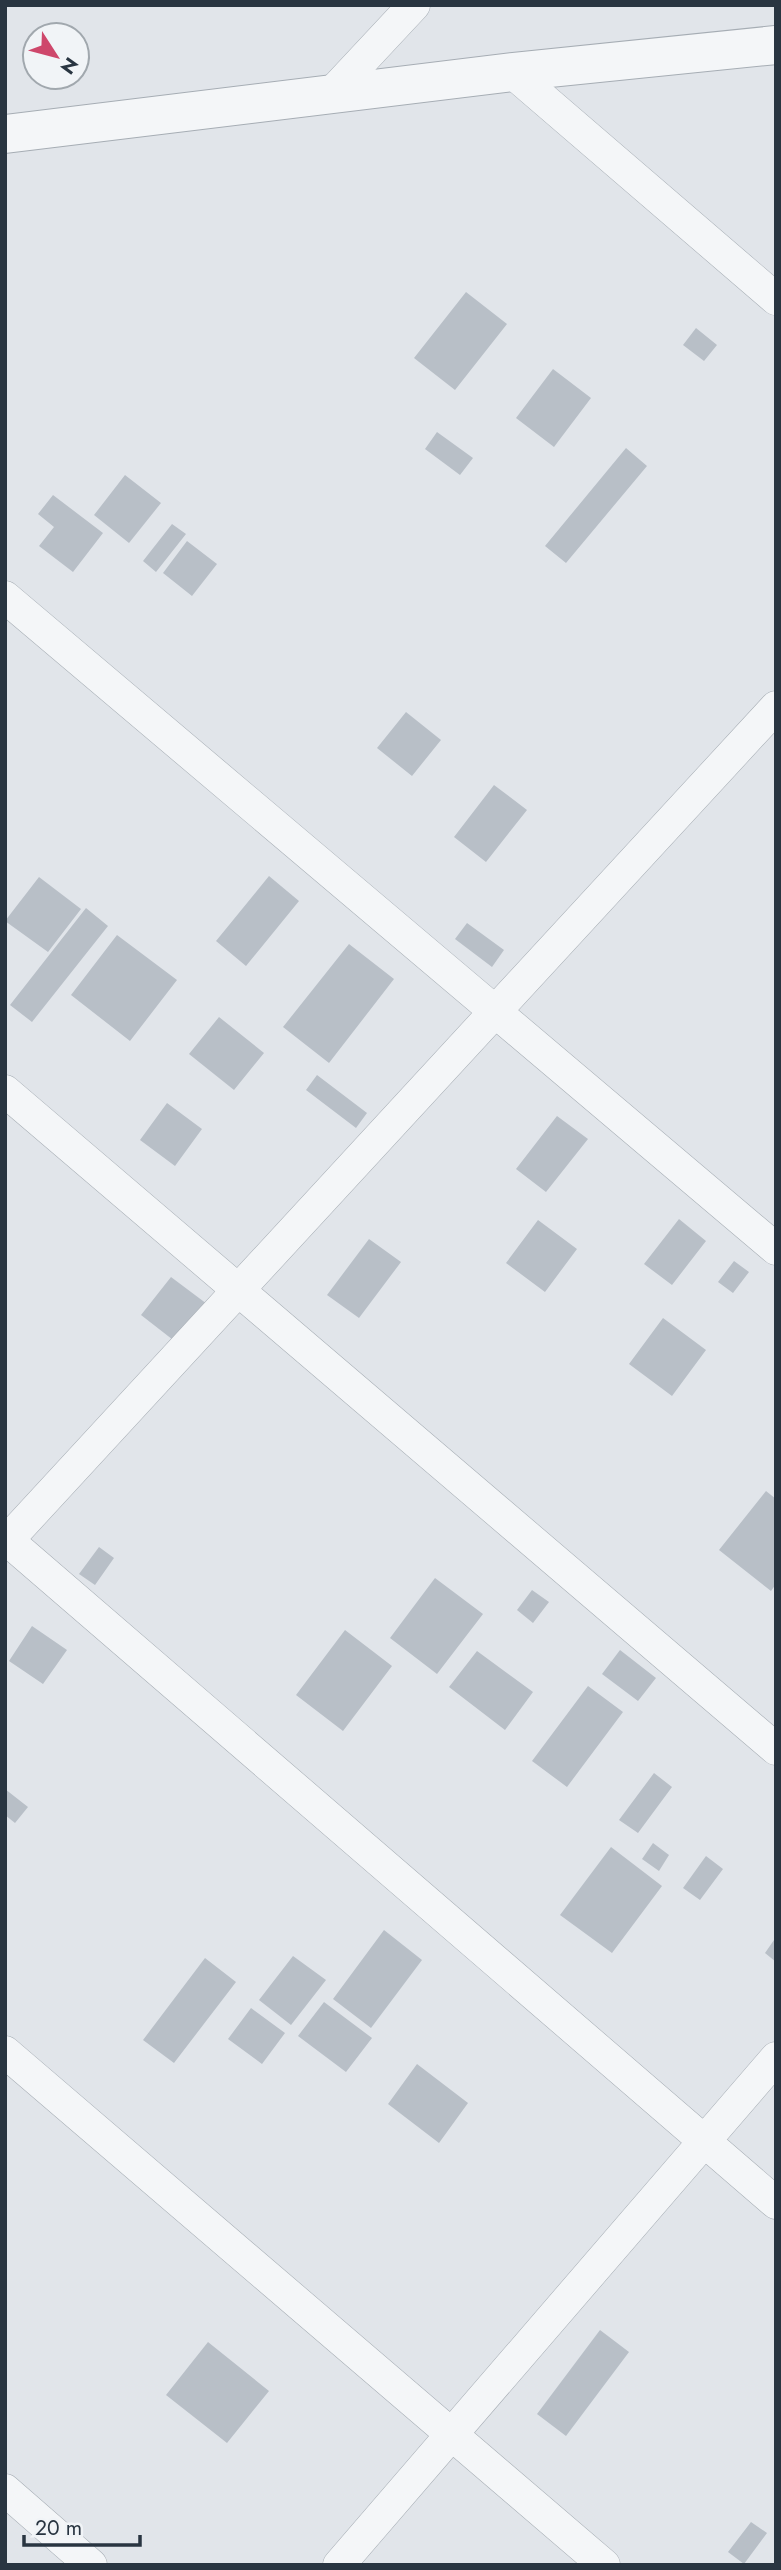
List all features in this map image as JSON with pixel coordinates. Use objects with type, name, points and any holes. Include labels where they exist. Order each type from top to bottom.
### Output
[{"type":"street","points":[[329,96],[414,5]]},
{"type":"street","points":[[5,134],[512,72],[776,45]]},
{"type":"street","points":[[512,72],[776,299]]},
{"type":"street","points":[[5,597],[776,1249]]},
{"type":"street","points":[[776,707],[6,1541],[776,2203]]},
{"type":"street","points":[[5,1091],[776,1749]]},
{"type":"street","points":[[5,2052],[604,2565]]},
{"type":"street","points":[[339,2565],[776,2058]]},
{"type":"street","points":[[5,2490],[91,2565]]},
{"type":"building","points":[[466,292],[507,324],[455,390],[414,358]]},
{"type":"building","points":[[696,328],[717,345],[704,361],[683,345]]},
{"type":"building","points":[[553,369],[591,398],[554,447],[516,418]]},
{"type":"building","points":[[437,432],[473,458],[460,475],[425,449]]},
{"type":"building","points":[[626,448],[647,466],[566,563],[545,546]]},
{"type":"building","points":[[125,475],[161,503],[129,543],[94,515]]},
{"type":"building","points":[[53,495],[103,533],[73,572],[39,546],[54,527],[38,514]]},
{"type":"building","points":[[172,524],[186,534],[156,572],[143,561]]},
{"type":"building","points":[[187,541],[217,564],[192,596],[163,573]]},
{"type":"building","points":[[406,712],[441,740],[412,776],[377,748]]},
{"type":"building","points":[[494,785],[527,810],[486,862],[454,837]]},
{"type":"building","points":[[269,876],[299,901],[246,966],[216,941]]},
{"type":"building","points":[[39,877],[81,909],[48,952],[5,921]]},
{"type":"building","points":[[86,908],[108,926],[32,1022],[10,1005]]},
{"type":"building","points":[[467,923],[504,950],[492,967],[455,939]]},
{"type":"building","points":[[117,935],[177,980],[130,1041],[71,995]]},
{"type":"building","points":[[349,944],[394,979],[329,1063],[283,1027]]},
{"type":"building","points":[[219,1017],[264,1053],[234,1090],[189,1054]]},
{"type":"building","points":[[317,1075],[367,1113],[356,1128],[306,1090]]},
{"type":"building","points":[[167,1103],[202,1129],[175,1166],[140,1140]]},
{"type":"building","points":[[557,1116],[588,1139],[546,1192],[516,1169]]},
{"type":"building","points":[[679,1219],[706,1241],[672,1285],[644,1264]]},
{"type":"building","points":[[538,1220],[577,1249],[545,1292],[506,1263]]},
{"type":"building","points":[[369,1239],[401,1262],[359,1318],[327,1295]]},
{"type":"building","points":[[734,1261],[749,1272],[733,1293],[718,1282]]},
{"type":"building","points":[[171,1277],[207,1304],[177,1343],[141,1315]]},
{"type":"building","points":[[663,1318],[706,1350],[672,1396],[629,1364]]},
{"type":"building","points":[[766,1491],[776,1499],[776,1584],[771,1591],[719,1550]]},
{"type":"building","points":[[99,1547],[114,1558],[95,1585],[79,1574]]},
{"type":"building","points":[[435,1578],[483,1614],[437,1674],[390,1638]]},
{"type":"building","points":[[532,1590],[549,1602],[533,1623],[517,1610]]},
{"type":"building","points":[[32,1626],[67,1650],[43,1684],[9,1661]]},
{"type":"building","points":[[345,1630],[392,1666],[343,1731],[296,1695]]},
{"type":"building","points":[[620,1650],[656,1678],[638,1701],[602,1674]]},
{"type":"building","points":[[477,1651],[533,1692],[505,1730],[449,1687]]},
{"type":"building","points":[[588,1686],[623,1712],[567,1787],[532,1761]]},
{"type":"building","points":[[654,1773],[672,1787],[638,1833],[619,1820]]},
{"type":"building","points":[[5,1789],[28,1807],[15,1823],[5,1815]]},
{"type":"building","points":[[653,1843],[669,1855],[659,1871],[642,1859]]},
{"type":"building","points":[[611,1847],[662,1886],[612,1953],[560,1915]]},
{"type":"building","points":[[706,1856],[723,1869],[700,1900],[683,1888]]},
{"type":"building","points":[[384,1930],[422,1960],[371,2028],[333,1999]]},
{"type":"building","points":[[774,1940],[776,1941],[776,1962],[765,1953]]},
{"type":"building","points":[[293,1956],[326,1980],[291,2025],[259,2000]]},
{"type":"building","points":[[205,1958],[236,1982],[174,2063],[143,2040]]},
{"type":"building","points":[[324,2002],[372,2038],[346,2072],[298,2036]]},
{"type":"building","points":[[251,2008],[285,2033],[262,2064],[228,2039]]},
{"type":"building","points":[[417,2064],[468,2103],[439,2143],[388,2104]]},
{"type":"building","points":[[600,2330],[629,2352],[566,2436],[537,2414]]},
{"type":"building","points":[[208,2342],[269,2391],[227,2443],[166,2395]]},
{"type":"building","points":[[751,2522],[767,2533],[744,2564],[728,2552]]}]
